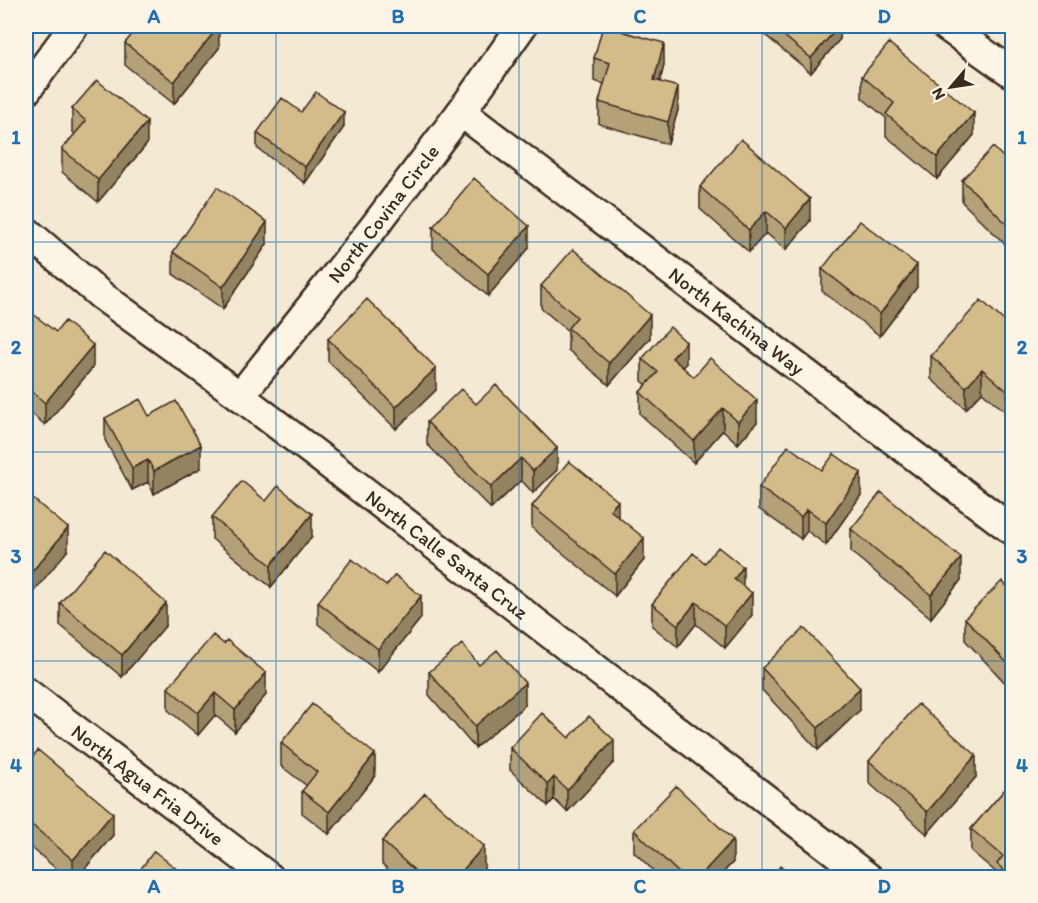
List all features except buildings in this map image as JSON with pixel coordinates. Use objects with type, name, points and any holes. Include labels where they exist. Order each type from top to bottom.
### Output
[{"type":"street","points":[[26,91],[74,26]]},
{"type":"street","name":"North Covina Circle","points":[[240,396],[374,227],[461,112],[522,26]]},
{"type":"street","points":[[946,26],[1012,72]]},
{"type":"street","name":"North Kachina Way","points":[[461,112],[1012,530]]},
{"type":"street","name":"North Calle Santa Cruz","points":[[26,231],[102,296],[240,396],[869,878]]},
{"type":"street","name":"North Agua Fria Drive","points":[[26,692],[270,878]]}]
